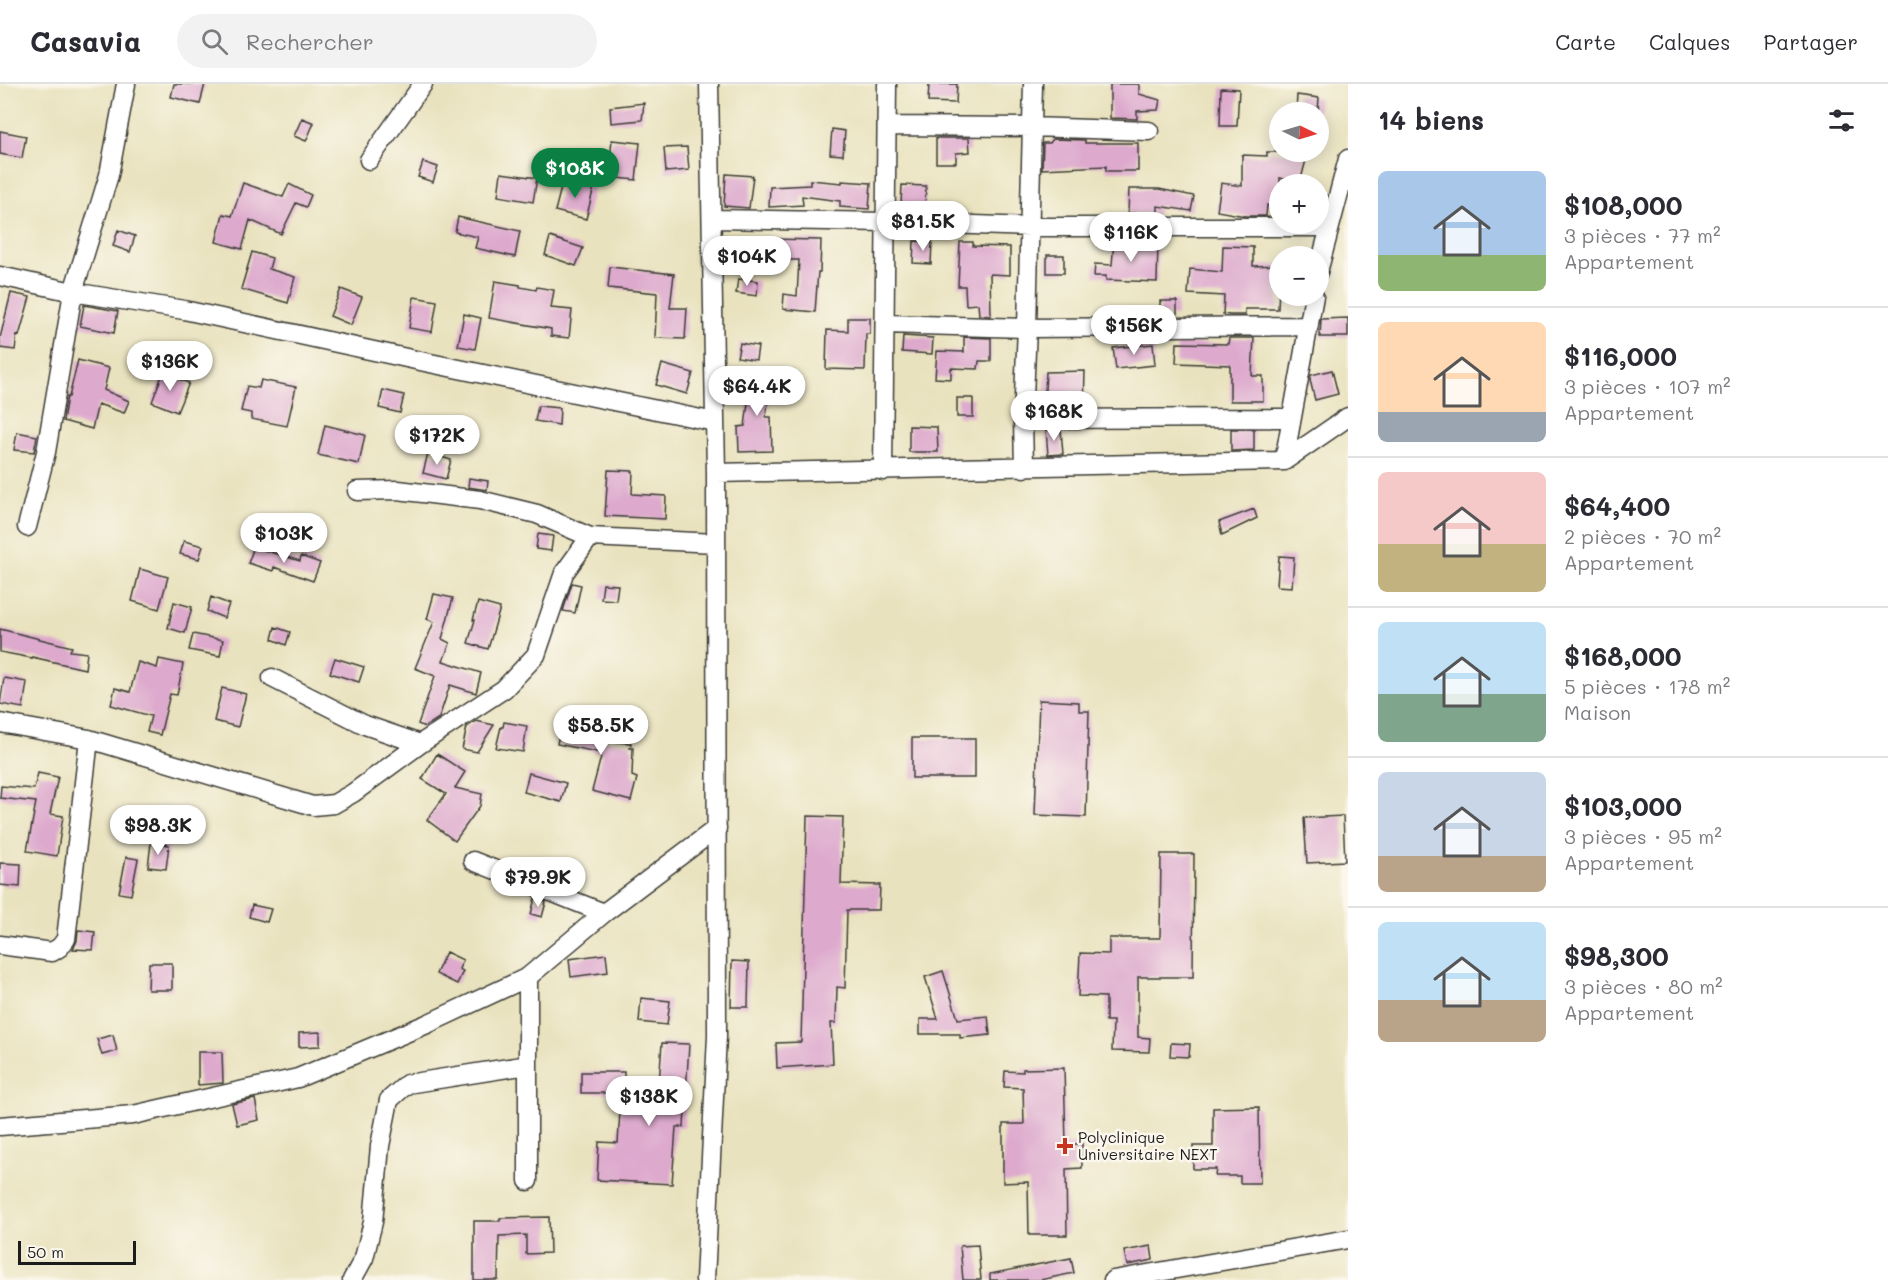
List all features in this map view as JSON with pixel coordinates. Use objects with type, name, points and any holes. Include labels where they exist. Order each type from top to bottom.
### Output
[{"type":"street","points":[[27,527],[46,452],[73,292],[109,175],[126,84]]},
{"type":"street","points":[[369,160],[423,84]]},
{"type":"street","points":[[705,1280],[717,1036],[716,473],[709,84]]},
{"type":"street","points":[[883,471],[887,84]]},
{"type":"street","points":[[1024,468],[1023,419],[1033,84]]},
{"type":"street","points":[[887,126],[1032,127],[1149,132]]},
{"type":"street","points":[[1325,246],[1346,171]]},
{"type":"street","points":[[713,219],[1030,227],[1330,227]]},
{"type":"street","points":[[0,276],[73,292],[184,310],[715,422]]},
{"type":"street","points":[[1284,461],[1312,306]]},
{"type":"street","points":[[885,324],[1027,328],[1308,326]]},
{"type":"street","points":[[716,473],[1284,461],[1348,417]]},
{"type":"street","points":[[1023,419],[1292,418]]},
{"type":"street","points":[[357,491],[398,490],[480,500],[537,514],[590,537],[716,543]]},
{"type":"street","points":[[0,723],[89,739],[313,806],[334,804],[504,689],[536,655],[564,573],[590,537]]},
{"type":"street","points":[[272,678],[365,725],[420,744]]},
{"type":"street","points":[[0,945],[52,952],[66,939],[89,739]]},
{"type":"street","points":[[0,1126],[133,1115],[297,1078],[427,1024],[528,977],[604,913],[717,828]]},
{"type":"street","points":[[473,861],[604,913]]},
{"type":"street","points":[[528,977],[528,1181]]},
{"type":"street","points":[[352,1280],[364,1258],[373,1222],[380,1146],[389,1100],[407,1084],[528,1065]]},
{"type":"street","points":[[1113,1280],[1348,1239]]},
{"type":"building","points":[[174,84],[205,84],[200,104],[171,97]]},
{"type":"building","points":[[929,84],[957,84],[956,103],[928,102]]},
{"type":"building","points":[[1110,84],[1139,84],[1139,94],[1160,100],[1158,110],[1137,111],[1137,119],[1110,118]]},
{"type":"building","points":[[1221,88],[1239,89],[1237,126],[1220,126]]},
{"type":"building","points":[[1297,95],[1319,98],[1319,102],[1297,102]]},
{"type":"building","points":[[644,103],[642,120],[611,123],[610,107]]},
{"type":"building","points":[[302,118],[314,123],[306,141],[294,136]]},
{"type":"building","points":[[832,129],[845,131],[843,155],[830,154]]},
{"type":"building","points":[[0,131],[26,136],[22,158],[0,154]]},
{"type":"building","points":[[936,138],[969,138],[970,152],[956,153],[956,163],[936,163]]},
{"type":"building","points":[[1053,139],[1085,140],[1085,143],[1138,143],[1138,171],[1106,171],[1106,166],[1042,169],[1043,143],[1050,143]]},
{"type":"building","points":[[612,140],[640,143],[636,180],[608,177]]},
{"type":"building","points":[[687,147],[689,170],[666,172],[664,148]]},
{"type":"building","points":[[1269,152],[1269,162],[1305,162],[1302,174],[1269,174],[1269,206],[1267,205],[1266,216],[1245,216],[1217,211],[1221,183],[1242,186],[1242,155],[1267,156]]},
{"type":"building","points":[[423,162],[438,167],[433,182],[418,177]]},
{"type":"building","points":[[501,173],[537,178],[533,202],[498,196]]},
{"type":"building","points":[[726,174],[753,176],[749,208],[724,206]]},
{"type":"building","points":[[563,180],[594,187],[586,219],[555,211]]},
{"type":"building","points":[[810,180],[871,183],[869,209],[840,207],[840,201],[802,196],[803,205],[769,207],[770,187],[810,185]]},
{"type":"building","points":[[243,183],[283,197],[289,184],[311,195],[306,207],[296,203],[281,234],[250,220],[242,249],[216,242],[223,214],[232,216]]},
{"type":"building","points":[[902,185],[926,186],[925,205],[901,204]]},
{"type":"building","points":[[1129,189],[1159,189],[1194,196],[1191,211],[1158,206],[1158,214],[1128,213]]},
{"type":"building","points":[[458,217],[520,231],[515,257],[475,248],[478,237],[455,232]]},
{"type":"building","points":[[118,230],[135,236],[130,252],[113,246]]},
{"type":"building","points":[[550,237],[583,248],[576,266],[545,255]]},
{"type":"building","points":[[768,239],[821,240],[815,312],[783,309],[784,294],[797,296],[799,260],[768,260]]},
{"type":"building","points":[[729,240],[745,241],[743,255],[727,253]]},
{"type":"building","points":[[914,241],[932,242],[931,264],[913,263]]},
{"type":"building","points":[[1114,241],[1158,243],[1157,282],[1106,280],[1106,276],[1094,276],[1095,264],[1112,265]]},
{"type":"building","points":[[960,242],[973,242],[973,246],[1010,247],[1010,275],[990,274],[991,316],[979,315],[978,304],[966,305],[965,286],[958,286]]},
{"type":"building","points":[[1223,246],[1253,247],[1253,266],[1269,265],[1269,306],[1278,306],[1278,309],[1245,309],[1245,315],[1223,314],[1224,296],[1188,294],[1190,269],[1222,272]]},
{"type":"building","points":[[252,252],[272,258],[269,269],[295,277],[288,303],[241,289]]},
{"type":"building","points":[[1047,255],[1064,255],[1064,273],[1047,273]]},
{"type":"building","points":[[610,267],[674,274],[670,308],[687,308],[685,339],[655,338],[657,293],[608,288]]},
{"type":"building","points":[[738,279],[758,281],[757,296],[736,293]]},
{"type":"building","points":[[495,281],[536,290],[537,287],[554,290],[551,308],[572,310],[569,338],[551,336],[551,329],[489,318]]},
{"type":"building","points":[[341,289],[362,297],[351,325],[330,316]]},
{"type":"building","points":[[11,293],[30,297],[19,336],[17,335],[15,350],[0,348],[0,338]]},
{"type":"building","points":[[414,297],[437,301],[432,332],[409,328]]},
{"type":"building","points":[[1160,301],[1177,301],[1177,316],[1160,315]]},
{"type":"building","points":[[84,305],[118,311],[114,333],[80,326]]},
{"type":"building","points":[[464,314],[481,318],[475,349],[458,346]]},
{"type":"building","points":[[848,318],[870,318],[870,334],[866,334],[865,370],[826,369],[827,330],[848,331]]},
{"type":"building","points":[[1348,318],[1348,337],[1320,337],[1321,319]]},
{"type":"building","points":[[903,336],[933,338],[932,354],[902,352]]},
{"type":"building","points":[[964,337],[991,338],[991,361],[979,361],[978,369],[951,368],[951,379],[935,378],[937,351],[964,352]]},
{"type":"building","points":[[1229,338],[1254,338],[1252,376],[1263,376],[1263,401],[1230,401],[1230,365],[1176,363],[1177,343],[1228,344]]},
{"type":"building","points":[[740,343],[758,346],[756,360],[737,357]]},
{"type":"building","points":[[1153,344],[1155,365],[1116,369],[1113,348]]},
{"type":"building","points":[[78,360],[109,368],[104,390],[129,401],[124,413],[98,404],[92,429],[63,421],[67,397],[69,397]]},
{"type":"building","points":[[662,364],[693,373],[687,394],[656,385]]},
{"type":"building","points":[[1332,370],[1338,394],[1315,400],[1311,375]]},
{"type":"building","points":[[1085,371],[1084,408],[1044,408],[1046,372]]},
{"type":"building","points":[[752,372],[772,374],[766,417],[771,417],[772,451],[739,452],[738,427],[745,426]]},
{"type":"building","points":[[163,373],[189,383],[177,412],[152,402]]},
{"type":"building","points":[[261,380],[296,387],[287,426],[251,419],[251,413],[241,411],[247,386],[259,388]]},
{"type":"building","points":[[383,390],[404,395],[400,413],[379,408]]},
{"type":"building","points":[[957,398],[973,398],[973,417],[957,417]]},
{"type":"building","points":[[538,406],[560,408],[559,425],[535,421]]},
{"type":"building","points":[[325,425],[365,435],[359,464],[318,455]]},
{"type":"building","points":[[909,426],[937,427],[938,452],[909,452]]},
{"type":"building","points":[[1231,429],[1254,429],[1254,450],[1231,451]]},
{"type":"building","points":[[1046,430],[1061,430],[1063,454],[1048,455]]},
{"type":"building","points":[[17,432],[37,436],[34,452],[14,450]]},
{"type":"building","points":[[428,453],[451,460],[446,479],[423,473]]},
{"type":"building","points":[[608,470],[633,471],[632,494],[666,496],[665,519],[605,516]]},
{"type":"building","points":[[469,478],[488,481],[487,490],[468,487]]},
{"type":"building","points":[[1254,509],[1257,518],[1222,535],[1219,522]]},
{"type":"building","points":[[538,534],[553,536],[551,551],[536,549]]},
{"type":"building","points":[[184,541],[203,546],[199,559],[180,554]]},
{"type":"building","points":[[254,547],[300,561],[301,556],[320,563],[313,581],[274,567],[273,571],[248,563]]},
{"type":"building","points":[[1279,556],[1294,557],[1292,587],[1277,586]]},
{"type":"building","points":[[140,569],[168,577],[159,609],[132,601]]},
{"type":"building","points":[[572,583],[581,585],[575,613],[563,611]]},
{"type":"building","points":[[603,584],[618,585],[616,600],[601,599]]},
{"type":"building","points":[[434,594],[453,598],[442,639],[450,643],[443,661],[481,673],[476,693],[450,685],[439,718],[425,727],[418,724],[435,676],[415,668],[434,622],[427,619]]},
{"type":"building","points":[[211,597],[229,604],[224,618],[207,611]]},
{"type":"building","points":[[174,602],[192,607],[185,633],[168,628]]},
{"type":"building","points":[[478,602],[500,608],[488,649],[468,643]]},
{"type":"building","points":[[275,627],[290,632],[286,645],[272,639]]},
{"type":"building","points":[[0,629],[72,647],[70,651],[87,653],[85,669],[0,652]]},
{"type":"building","points":[[193,634],[223,640],[220,656],[189,650]]},
{"type":"building","points":[[335,658],[364,667],[359,682],[330,673]]},
{"type":"building","points":[[159,659],[183,664],[177,695],[170,694],[160,735],[147,732],[151,716],[111,705],[115,688],[130,692],[138,662],[157,668]]},
{"type":"building","points":[[4,678],[27,682],[23,708],[0,704]]},
{"type":"building","points":[[222,688],[246,694],[238,727],[214,721]]},
{"type":"building","points":[[1039,700],[1079,702],[1079,711],[1089,711],[1086,817],[1035,815]]},
{"type":"building","points":[[571,709],[593,713],[587,740],[631,743],[630,748],[633,748],[632,776],[637,778],[631,801],[592,791],[602,753],[557,744],[563,714],[570,715]]},
{"type":"building","points":[[476,721],[494,725],[477,752],[462,749],[467,727]]},
{"type":"building","points":[[504,722],[527,726],[523,752],[496,748]]},
{"type":"building","points":[[912,738],[975,738],[975,778],[912,778]]},
{"type":"building","points":[[437,754],[465,772],[455,788],[482,794],[480,806],[455,841],[427,820],[446,794],[422,779]]},
{"type":"building","points":[[38,773],[58,777],[50,814],[63,816],[57,856],[27,851],[36,802],[0,798],[1,786],[34,789]]},
{"type":"building","points":[[529,773],[566,783],[561,802],[524,792]]},
{"type":"building","points":[[807,816],[843,817],[841,884],[880,885],[879,910],[847,910],[845,988],[837,987],[836,1023],[831,1023],[833,1064],[777,1068],[776,1043],[801,1042]]},
{"type":"building","points":[[1343,816],[1345,861],[1307,863],[1304,818]]},
{"type":"building","points":[[151,843],[169,845],[166,869],[148,867]]},
{"type":"building","points":[[1161,854],[1194,854],[1193,977],[1138,977],[1138,1037],[1150,1038],[1149,1052],[1112,1051],[1113,1021],[1106,1021],[1106,997],[1078,996],[1080,953],[1109,954],[1109,938],[1160,938]]},
{"type":"building","points":[[126,857],[138,859],[131,895],[119,893]]},
{"type":"building","points":[[0,863],[21,864],[20,887],[0,885]]},
{"type":"building","points":[[535,898],[546,902],[542,917],[531,914]]},
{"type":"building","points":[[252,905],[271,909],[267,922],[249,917]]},
{"type":"building","points":[[78,930],[95,932],[93,950],[73,949],[77,941]]},
{"type":"building","points":[[446,952],[463,960],[459,969],[463,971],[457,984],[436,974]]},
{"type":"building","points":[[606,954],[608,972],[571,977],[569,959]]},
{"type":"building","points":[[732,961],[749,962],[748,1007],[731,1007]]},
{"type":"building","points":[[149,963],[172,963],[172,990],[148,990]]},
{"type":"building","points":[[943,971],[958,1019],[988,1016],[990,1035],[960,1038],[960,1034],[920,1034],[920,1019],[938,1019],[925,977]]},
{"type":"building","points":[[641,998],[670,1001],[667,1025],[639,1022]]},
{"type":"building","points":[[320,1032],[320,1046],[299,1047],[299,1033]]},
{"type":"building","points":[[113,1035],[117,1051],[102,1055],[97,1039]]},
{"type":"building","points":[[662,1043],[689,1044],[684,1127],[676,1127],[672,1184],[597,1180],[599,1142],[618,1143],[621,1095],[658,1097]]},
{"type":"building","points":[[1171,1043],[1190,1044],[1189,1057],[1170,1056]]},
{"type":"building","points":[[198,1052],[222,1052],[223,1083],[198,1085]]},
{"type":"building","points":[[1064,1068],[1066,1144],[1082,1144],[1082,1168],[1066,1169],[1067,1235],[1029,1235],[1028,1182],[1003,1183],[1003,1124],[1024,1124],[1023,1088],[1004,1087],[1005,1071],[1023,1072],[1023,1069]]},
{"type":"building","points":[[581,1072],[624,1072],[624,1093],[581,1093]]},
{"type":"building","points":[[255,1099],[259,1120],[237,1125],[232,1104]]},
{"type":"building","points":[[1259,1107],[1260,1183],[1240,1183],[1240,1176],[1215,1176],[1216,1169],[1193,1169],[1193,1146],[1213,1146],[1213,1108]]},
{"type":"building","points":[[549,1217],[550,1253],[526,1254],[526,1235],[499,1236],[498,1280],[474,1280],[474,1221]]},
{"type":"building","points":[[978,1245],[981,1280],[963,1280],[960,1246]]},
{"type":"building","points":[[1151,1246],[1153,1260],[1127,1265],[1124,1251]]},
{"type":"building","points":[[1071,1258],[1074,1273],[1040,1280],[990,1280],[990,1274]]},
{"type":"place","name":"Polyclinique Universitaire NEXT","points":[[1065,1146]]}]
